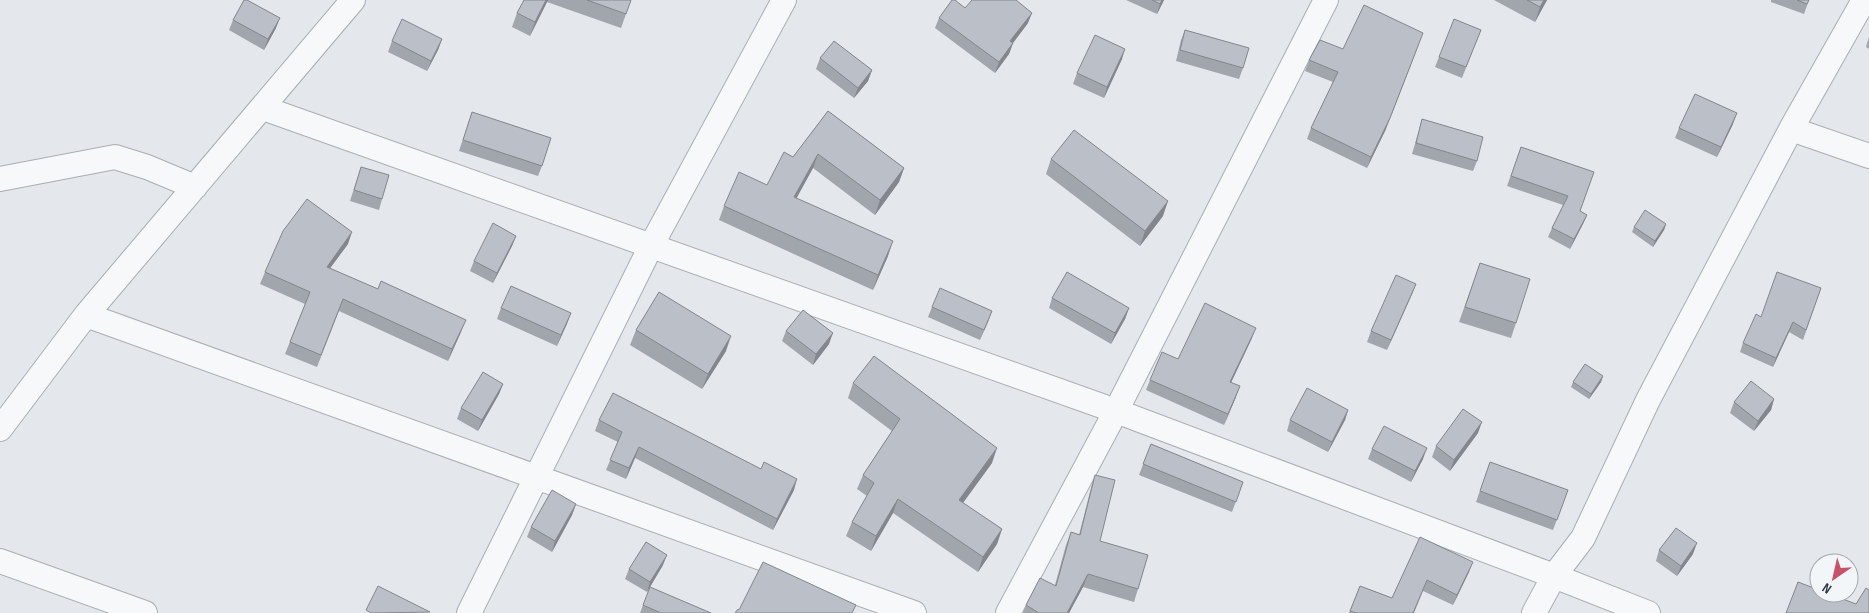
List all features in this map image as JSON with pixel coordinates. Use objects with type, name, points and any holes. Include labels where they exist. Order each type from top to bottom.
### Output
[{"type":"street","points":[[0,429],[86,316],[353,0]]},
{"type":"street","points":[[469,613],[651,246],[784,0]]},
{"type":"street","points":[[1008,613],[1116,411],[1326,0]]},
{"type":"street","points":[[1534,613],[1554,576],[1583,538],[1648,400],[1791,129],[1864,0]]},
{"type":"street","points":[[263,108],[1116,411],[1648,613]]},
{"type":"street","points":[[1791,129],[1869,156]]},
{"type":"street","points":[[0,179],[115,157],[147,167],[195,188]]},
{"type":"street","points":[[86,316],[914,613]]},
{"type":"street","points":[[0,561],[145,613]]},
{"type":"building","points":[[244,0],[280,18],[268,39],[233,20]]},
{"type":"building","points":[[524,0],[546,0],[535,22],[517,13]]},
{"type":"building","points":[[587,0],[631,0],[626,14]]},
{"type":"building","points":[[952,0],[955,0],[965,8],[972,0],[1016,0],[1032,13],[1010,41],[1013,43],[999,62],[939,18]]},
{"type":"building","points":[[1152,0],[1162,0],[1160,4]]},
{"type":"building","points":[[1527,0],[1544,0],[1540,7]]},
{"type":"building","points":[[1797,0],[1809,0],[1807,4]]},
{"type":"building","points":[[1364,5],[1423,33],[1390,118],[1371,157],[1311,128],[1338,72],[1309,60],[1320,40],[1343,49]]},
{"type":"building","points":[[402,19],[442,39],[431,61],[392,41]]},
{"type":"building","points":[[1454,19],[1481,30],[1466,67],[1439,57]]},
{"type":"building","points":[[1185,30],[1249,48],[1243,68],[1180,50]]},
{"type":"building","points":[[1095,35],[1125,49],[1107,87],[1077,73]]},
{"type":"building","points":[[834,41],[872,70],[858,88],[820,58]]},
{"type":"building","points":[[1695,94],[1737,113],[1721,147],[1679,128]]},
{"type":"building","points":[[828,111],[904,168],[880,200],[818,154],[794,197],[893,241],[878,275],[724,206],[739,172],[767,185],[784,152],[793,157]]},
{"type":"building","points":[[472,112],[551,138],[542,166],[463,140]]},
{"type":"building","points":[[1422,119],[1483,137],[1477,161],[1416,143]]},
{"type":"building","points":[[1074,130],[1168,201],[1145,231],[1051,159]]},
{"type":"building","points":[[1521,147],[1594,172],[1580,211],[1587,215],[1574,239],[1552,228],[1568,196],[1511,176]]},
{"type":"building","points":[[361,167],[389,175],[382,199],[354,190]]},
{"type":"building","points":[[307,199],[352,232],[327,267],[378,289],[381,281],[466,320],[452,349],[343,299],[321,355],[290,342],[310,292],[265,272],[283,231]]},
{"type":"building","points":[[1645,210],[1666,224],[1655,241],[1634,227]]},
{"type":"building","points":[[493,223],[516,236],[497,273],[474,261]]},
{"type":"building","points":[[1480,263],[1530,279],[1516,323],[1465,307]]},
{"type":"building","points":[[1067,272],[1129,308],[1115,333],[1052,298]]},
{"type":"building","points":[[1777,272],[1821,288],[1806,330],[1793,322],[1776,358],[1743,343],[1756,314],[1761,317]]},
{"type":"building","points":[[1396,275],[1416,284],[1391,340],[1371,331]]},
{"type":"building","points":[[511,286],[571,313],[561,335],[501,308]]},
{"type":"building","points":[[940,288],[992,311],[984,330],[932,307]]},
{"type":"building","points":[[659,292],[731,336],[708,374],[636,330]]},
{"type":"building","points":[[1205,303],[1256,328],[1230,382],[1240,386],[1228,414],[1150,380],[1162,352],[1178,359]]},
{"type":"building","points":[[803,310],[833,333],[816,354],[786,331]]},
{"type":"building","points":[[874,356],[997,448],[959,500],[1002,529],[983,557],[898,499],[876,536],[852,522],[874,483],[863,475],[900,419],[853,383]]},
{"type":"building","points":[[1585,364],[1603,376],[1591,394],[1573,382]]},
{"type":"building","points":[[483,372],[503,384],[482,420],[461,408]]},
{"type":"building","points":[[1751,381],[1774,399],[1758,421],[1734,402]]},
{"type":"building","points":[[1307,388],[1348,410],[1332,442],[1290,420]]},
{"type":"building","points":[[613,393],[761,469],[764,462],[797,479],[777,519],[639,447],[629,468],[610,460],[622,432],[599,420]]},
{"type":"building","points":[[1463,409],[1482,422],[1454,460],[1436,446]]},
{"type":"building","points":[[1384,426],[1427,448],[1415,471],[1372,449]]},
{"type":"building","points":[[1151,444],[1243,482],[1236,502],[1143,464]]},
{"type":"building","points":[[1490,462],[1568,490],[1557,520],[1480,491]]},
{"type":"building","points":[[1095,475],[1115,480],[1100,541],[1148,555],[1138,589],[1088,574],[1067,613],[1039,613],[1026,605],[1040,578],[1056,586],[1071,532],[1080,535]]},
{"type":"building","points":[[552,490],[576,504],[555,541],[531,527]]},
{"type":"building","points":[[1676,528],[1697,543],[1681,566],[1659,550]]},
{"type":"building","points":[[1420,537],[1473,562],[1457,595],[1427,580],[1413,613],[1356,613],[1350,611],[1360,586],[1392,598]]},
{"type":"building","points":[[646,542],[667,555],[650,582],[629,569]]},
{"type":"building","points":[[763,562],[856,605],[852,613],[735,613],[739,610]]},
{"type":"building","points":[[1798,582],[1809,586],[1809,603],[1856,604],[1859,603],[1859,599],[1866,588],[1869,590],[1869,613],[1786,613]]},
{"type":"building","points":[[378,586],[430,612],[371,613],[366,610]]},
{"type":"building","points":[[650,587],[711,613],[661,613],[643,605]]}]
